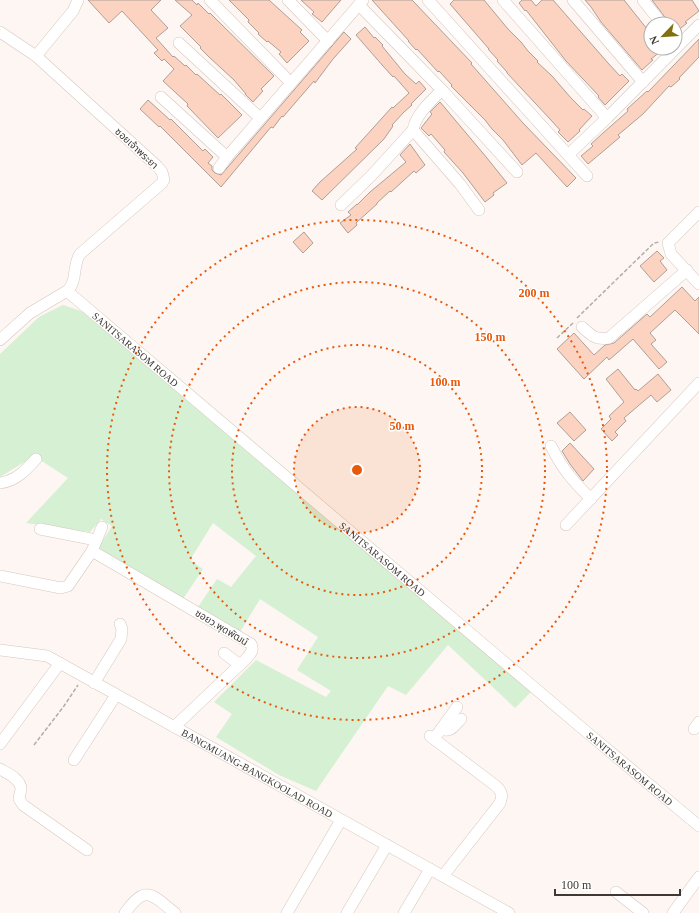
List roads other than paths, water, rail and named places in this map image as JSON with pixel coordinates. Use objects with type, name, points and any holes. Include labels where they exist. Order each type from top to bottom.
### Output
[{"type":"street","points":[[1,33],[36,56],[73,11],[78,0]]},
{"type":"street","points":[[210,0],[291,83]]},
{"type":"street","points":[[288,0],[328,41]]},
{"type":"street","points":[[428,0],[587,176]]},
{"type":"street","points":[[503,0],[607,118]]},
{"type":"street","points":[[573,0],[643,82]]},
{"type":"street","points":[[643,0],[656,16]]},
{"type":"street","points":[[219,168],[227,156],[361,3],[517,172]]},
{"type":"street","points":[[683,38],[699,25]]},
{"type":"street","points":[[180,43],[260,118]]},
{"type":"street","name":"ซอยเจ้าพระยา","points":[[36,56],[157,166],[164,176],[162,183],[80,254],[76,260],[74,281],[72,287],[68,291]]},
{"type":"street","points":[[568,155],[643,82],[666,56]]},
{"type":"street","points":[[341,205],[413,130],[421,113],[442,90]]},
{"type":"street","points":[[161,97],[227,156]]},
{"type":"street","points":[[413,130],[460,184],[479,210]]},
{"type":"street","points":[[699,212],[668,243],[668,247],[672,254],[699,284]]},
{"type":"street","points":[[582,327],[595,338],[609,338],[687,270]]},
{"type":"street","points":[[0,340],[30,313],[68,291]]},
{"type":"street","name":"SANITSARASOM ROAD","points":[[68,291],[699,826]]},
{"type":"street","points":[[566,525],[699,383]]},
{"type":"street","points":[[551,446],[570,478],[591,499]]},
{"type":"street","points":[[0,483],[14,479],[24,472],[36,459]]},
{"type":"street","points":[[0,576],[61,588],[68,586],[92,551],[102,527]]},
{"type":"street","points":[[40,529],[96,540]]},
{"type":"street","name":"ซอยว.พุดพัฒน์","points":[[92,551],[251,644],[253,648],[252,652],[240,665],[174,727]]},
{"type":"street","points":[[94,683],[120,639],[122,629],[120,624]]},
{"type":"street","name":"BANGMUANG-BANGKOOLAD ROAD","points":[[0,650],[47,656],[509,913]]},
{"type":"street","points":[[224,653],[240,665]]},
{"type":"street","points":[[0,744],[60,663]]},
{"type":"street","points":[[74,760],[86,749],[116,695]]},
{"type":"street","points":[[442,876],[500,803],[503,796],[501,791],[496,786],[432,737],[441,729],[457,707]]},
{"type":"street","points":[[441,729],[446,731],[450,730],[460,719]]},
{"type":"street","points":[[0,769],[17,780],[20,784],[21,790],[19,799],[23,805],[87,850]]},
{"type":"street","points":[[287,913],[341,820]]},
{"type":"street","points":[[347,913],[387,845]]},
{"type":"street","points":[[404,913],[430,869]]},
{"type":"street","points":[[672,913],[699,877]]},
{"type":"street","points":[[616,892],[643,913]]},
{"type":"street","points":[[125,913],[138,897],[143,894],[153,896],[175,913]]}]
